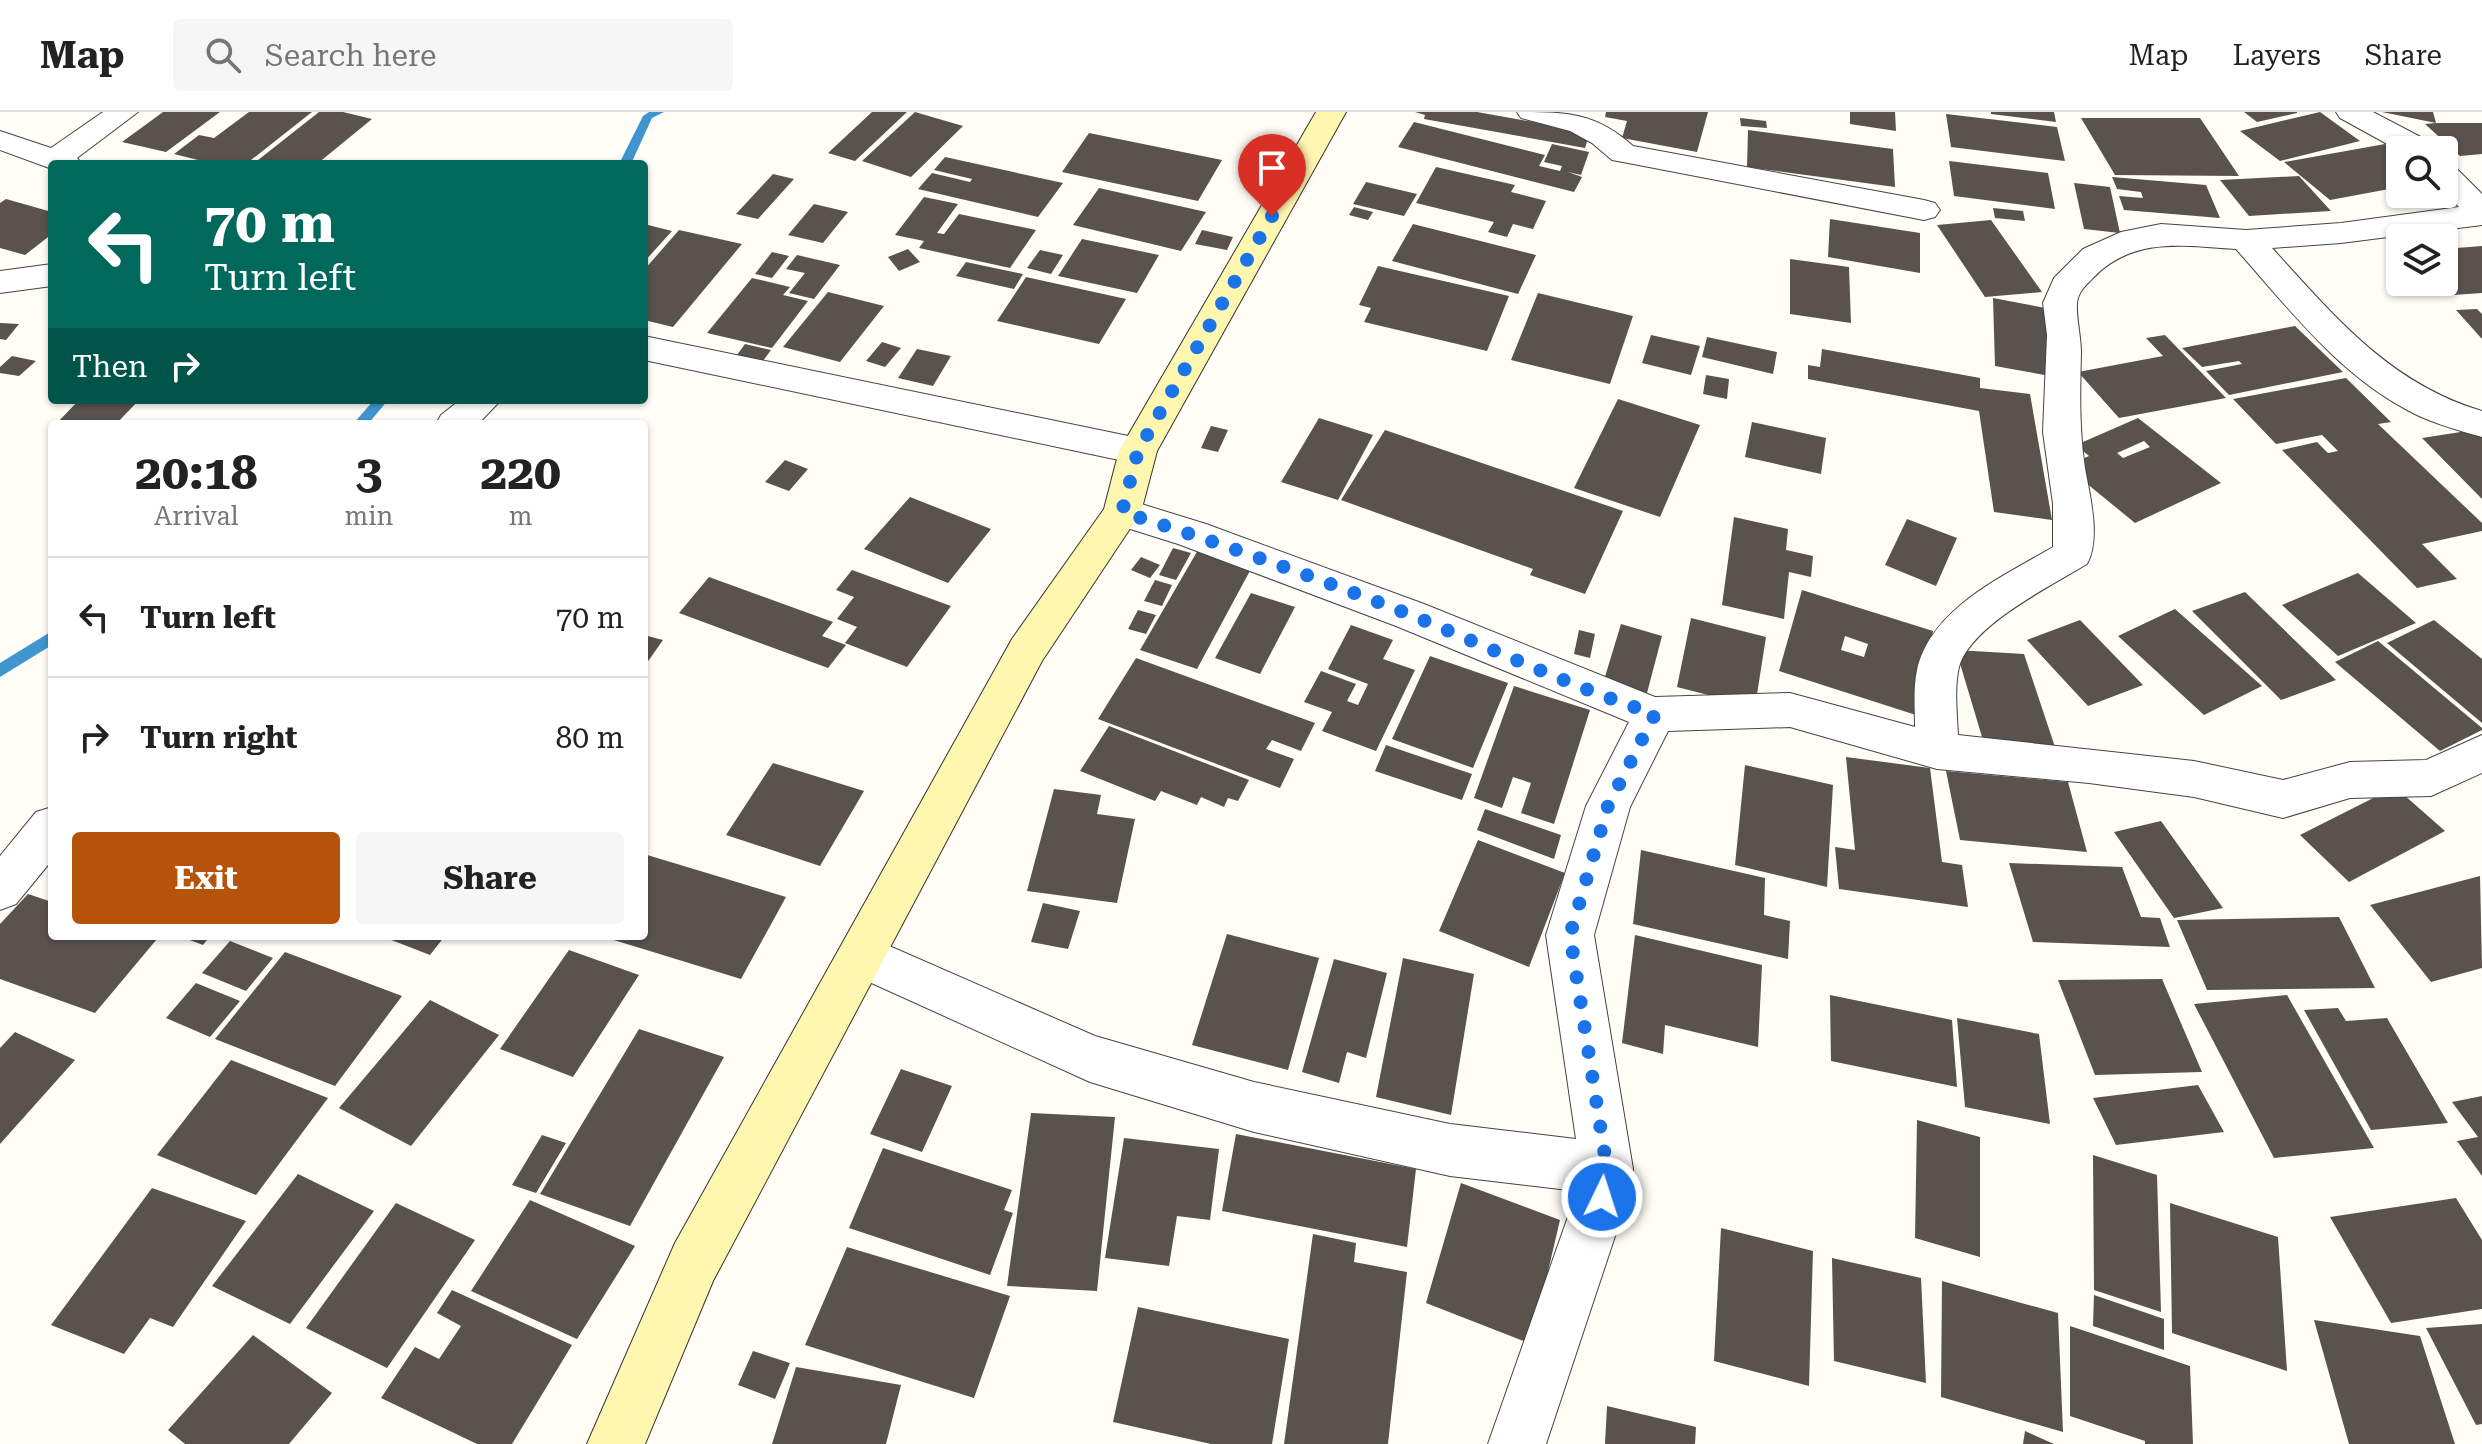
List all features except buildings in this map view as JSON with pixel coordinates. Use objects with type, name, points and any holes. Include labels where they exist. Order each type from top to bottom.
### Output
[{"type":"street","points":[[63,160],[123,112]]},
{"type":"street","points":[[616,1444],[694,1262],[1027,650],[1122,512],[1138,451],[1331,112]]},
{"type":"street","points":[[1532,112],[1575,120],[1608,138],[1623,153],[1924,210]]},
{"type":"street","points":[[2351,112],[2395,136]]},
{"type":"street","points":[[0,140],[55,160]]},
{"type":"street","points":[[2458,189],[2482,214]]},
{"type":"street","points":[[1937,751],[1938,667],[1958,631],[2001,598],[2073,554],[2072,504],[2061,432],[2064,335],[2060,303],[2066,286],[2095,256],[2133,239],[2161,234],[2246,240],[2341,233],[2482,214]]},
{"type":"street","points":[[2246,240],[2345,350],[2368,368],[2428,406],[2482,424]]},
{"type":"street","points":[[0,282],[48,276]]},
{"type":"street","points":[[648,349],[1138,451]]},
{"type":"street","points":[[459,420],[478,404]]},
{"type":"street","points":[[1122,512],[1192,534],[1410,615],[1611,699],[1655,714],[1790,710],[1937,751],[2194,779],[2283,799],[2350,780],[2431,778],[2482,753]]},
{"type":"street","points":[[1517,1444],[1602,1197],[1607,1169],[1570,935],[1608,806],[1655,714]]},
{"type":"street","points":[[0,890],[48,831]]},
{"type":"street","points":[[862,956],[1090,1058],[1254,1107],[1450,1150],[1607,1169]]},
{"type":"waterway","points":[[627,160],[648,116],[659,112]]},
{"type":"waterway","points":[[364,420],[378,404]]},
{"type":"waterway","points":[[0,671],[48,640]]},
{"type":"route","points":[[1272,216],[1138,451],[1122,512],[1192,534],[1410,615],[1611,699],[1655,714],[1608,806],[1570,935],[1607,1169],[1602,1197]]}]
